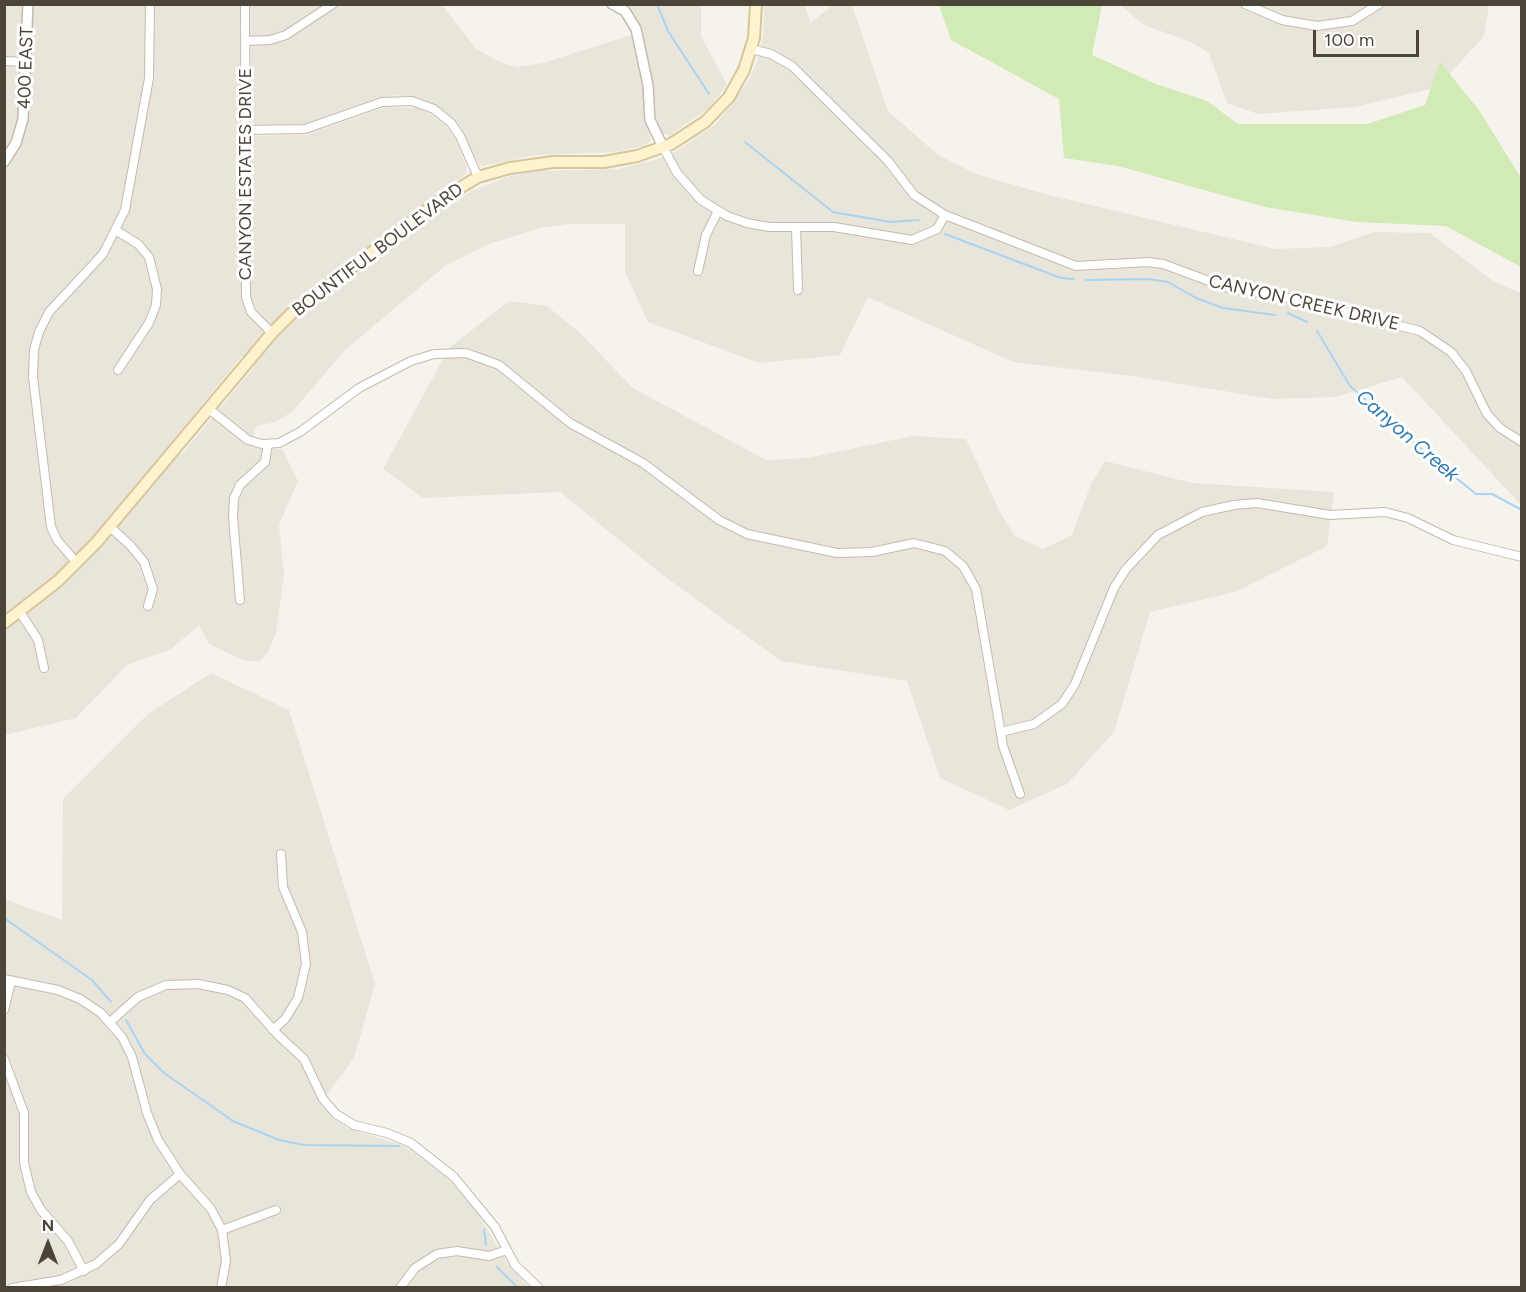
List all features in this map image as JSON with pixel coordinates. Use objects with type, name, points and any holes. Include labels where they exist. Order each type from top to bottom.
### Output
[{"type":"main road","name":"BOUNTIFUL BOULEVARD","points":[[4,623],[77,563],[110,527],[272,333],[330,282],[443,198],[478,177],[510,168],[538,163],[625,159],[663,147],[694,130],[722,106],[740,79],[752,49],[756,4]]},
{"type":"street","name":"400 EAST","points":[[4,162],[22,128],[28,4]]},
{"type":"street","points":[[77,563],[57,540],[51,527],[33,357],[39,332],[49,312],[93,267],[117,231],[130,189],[149,78],[150,4]]},
{"type":"street","name":"CANYON ESTATES DRIVE","points":[[245,4],[246,301],[254,316],[272,333]]},
{"type":"street","points":[[245,41],[270,40],[286,35],[333,4]]},
{"type":"street","points":[[612,4],[625,11],[636,29],[648,85],[650,120],[663,147],[688,187],[718,211],[758,225],[834,227],[912,240],[937,229],[945,215]]},
{"type":"street","points":[[1245,4],[1282,20],[1317,26],[1352,21],[1376,7]]},
{"type":"street","name":"CANYON CREEK DRIVE","points":[[752,49],[771,54],[792,66],[888,161],[909,190],[945,215],[1076,266],[1097,267],[1148,262],[1163,264],[1228,288],[1294,299],[1420,331],[1451,352],[1466,370],[1487,414],[1500,428],[1521,442]]},
{"type":"street","points":[[4,61],[26,62]]},
{"type":"street","points":[[246,130],[305,129],[382,102],[412,101],[434,109],[452,123],[478,177]]},
{"type":"street","points":[[698,271],[706,235],[718,211]]},
{"type":"street","points":[[796,227],[798,290]]},
{"type":"street","points":[[117,231],[138,244],[149,257],[157,289],[156,305],[149,323],[118,369]]},
{"type":"street","points":[[209,409],[248,440],[268,444],[288,439],[346,396],[418,358],[454,352],[488,360],[507,370],[570,423],[643,463],[719,520],[737,529],[758,537],[837,553],[872,552],[914,543],[933,546],[952,555],[968,572],[976,589],[1001,732],[1010,770],[1020,794]]},
{"type":"street","points":[[240,600],[233,503],[240,485],[265,462],[268,444]]},
{"type":"street","points":[[1001,732],[1034,724],[1062,704],[1078,678],[1114,588],[1132,560],[1166,529],[1202,512],[1246,504],[1330,515],[1385,512],[1408,518],[1453,540],[1521,557]]},
{"type":"street","points":[[110,527],[130,544],[144,562],[153,590],[148,606]]},
{"type":"street","points":[[20,612],[38,640],[44,668]]},
{"type":"street","points":[[273,1030],[285,1019],[298,998],[306,964],[302,932],[283,887],[281,854]]},
{"type":"street","points":[[4,1010],[8,980],[69,994],[91,1005],[110,1022],[132,1057],[153,1127],[180,1174],[211,1209],[222,1230],[226,1261],[221,1287]]},
{"type":"street","points":[[110,1022],[145,993],[166,985],[188,983],[239,994],[255,1006],[273,1030],[304,1059],[323,1099],[336,1114],[354,1125],[404,1139],[433,1159],[481,1208],[495,1227],[515,1265],[539,1287]]},
{"type":"street","points":[[4,1059],[24,1113],[24,1163],[31,1192],[41,1210],[68,1241],[84,1271]]},
{"type":"street","points":[[12,1287],[50,1283],[84,1271],[119,1244],[150,1200],[180,1174]]},
{"type":"street","points":[[222,1230],[276,1210]]},
{"type":"street","points":[[400,1287],[415,1268],[437,1254],[457,1251],[489,1256],[507,1250]]},
{"type":"shaded area","points":[[5,5],[240,5],[240,136],[305,135],[386,107],[418,108],[434,116],[446,126],[456,140],[467,167],[465,175],[435,193],[444,208],[471,191],[510,176],[539,171],[618,169],[658,159],[680,149],[716,124],[746,85],[756,64],[763,36],[764,5],[805,5],[810,23],[833,5],[852,5],[888,111],[937,154],[976,174],[1045,194],[1275,249],[1330,247],[1374,232],[1430,233],[1494,282],[1521,293],[1521,505],[1402,377],[1335,397],[1272,399],[1139,377],[1013,362],[868,297],[840,355],[759,363],[648,322],[625,272],[625,224],[568,224],[540,228],[489,244],[445,266],[345,350],[293,411],[276,422],[256,426],[251,447],[282,449],[298,481],[279,525],[284,574],[276,633],[268,652],[260,661],[245,661],[209,644],[199,625],[171,649],[127,665],[76,718],[5,735]],"holes":[[[242,356],[255,366],[181,455],[168,446]]]},
{"type":"shaded area","points":[[250,5],[442,5],[476,49],[502,63],[518,67],[543,63],[631,35],[643,88],[644,116],[651,141],[643,146],[616,152],[537,155],[482,166],[477,162],[461,127],[446,112],[424,99],[399,95],[377,98],[305,124],[255,125],[251,118]]},
{"type":"shaded area","points":[[624,5],[701,5],[701,36],[727,85],[709,108],[670,135],[662,134],[657,123],[654,89],[640,26],[635,15]]},
{"type":"shaded area","points":[[1120,5],[1489,5],[1484,36],[1438,87],[1355,107],[1258,114],[1227,103],[1209,53],[1191,42],[1144,25]]},
{"type":"shaded area","points":[[509,301],[547,306],[579,332],[633,388],[766,460],[808,458],[912,436],[966,439],[1001,514],[1015,536],[1043,549],[1072,535],[1091,484],[1105,461],[1192,483],[1334,492],[1327,546],[1235,592],[1150,612],[1114,732],[1067,784],[1009,810],[940,778],[907,681],[781,661],[664,576],[560,492],[423,498],[383,469],[449,348]]},
{"type":"shaded area","points":[[211,673],[289,710],[375,984],[354,1058],[320,1104],[335,1120],[347,1128],[405,1146],[445,1176],[476,1210],[508,1264],[529,1287],[5,1287],[4,899],[62,920],[63,799],[148,714]]},
{"type":"green space","points":[[939,5],[1102,5],[1092,55],[1156,84],[1207,101],[1238,124],[1367,124],[1425,105],[1440,62],[1479,110],[1521,178],[1521,267],[1446,226],[1357,222],[1265,207],[1118,166],[1064,158],[1059,99],[951,40]]},
{"type":"waterway","name":"Canyon Creek","points":[[657,4],[668,31],[709,94]]},
{"type":"waterway","name":"Canyon Creek","points":[[745,142],[833,212],[890,222],[919,220]]},
{"type":"waterway","name":"Canyon Creek","points":[[945,234],[1061,278],[1074,279]]},
{"type":"waterway","name":"Canyon Creek","points":[[1086,280],[1148,279],[1168,282],[1196,298],[1223,308],[1275,315]]},
{"type":"waterway","name":"Canyon Creek","points":[[1288,313],[1307,322]]},
{"type":"waterway","name":"Canyon Creek","points":[[1317,331],[1350,386],[1435,461],[1476,494],[1492,494],[1522,510]]},
{"type":"waterway","points":[[1522,602],[1522,620]]},
{"type":"waterway","points":[[1522,692],[1522,772]]},
{"type":"waterway","points":[[4,918],[92,980],[111,1002]]},
{"type":"waterway","points":[[126,1020],[145,1054],[164,1073],[233,1121],[279,1140],[304,1145],[399,1146]]},
{"type":"waterway","points":[[484,1230],[486,1245]]},
{"type":"waterway","points":[[497,1267],[518,1288]]}]
